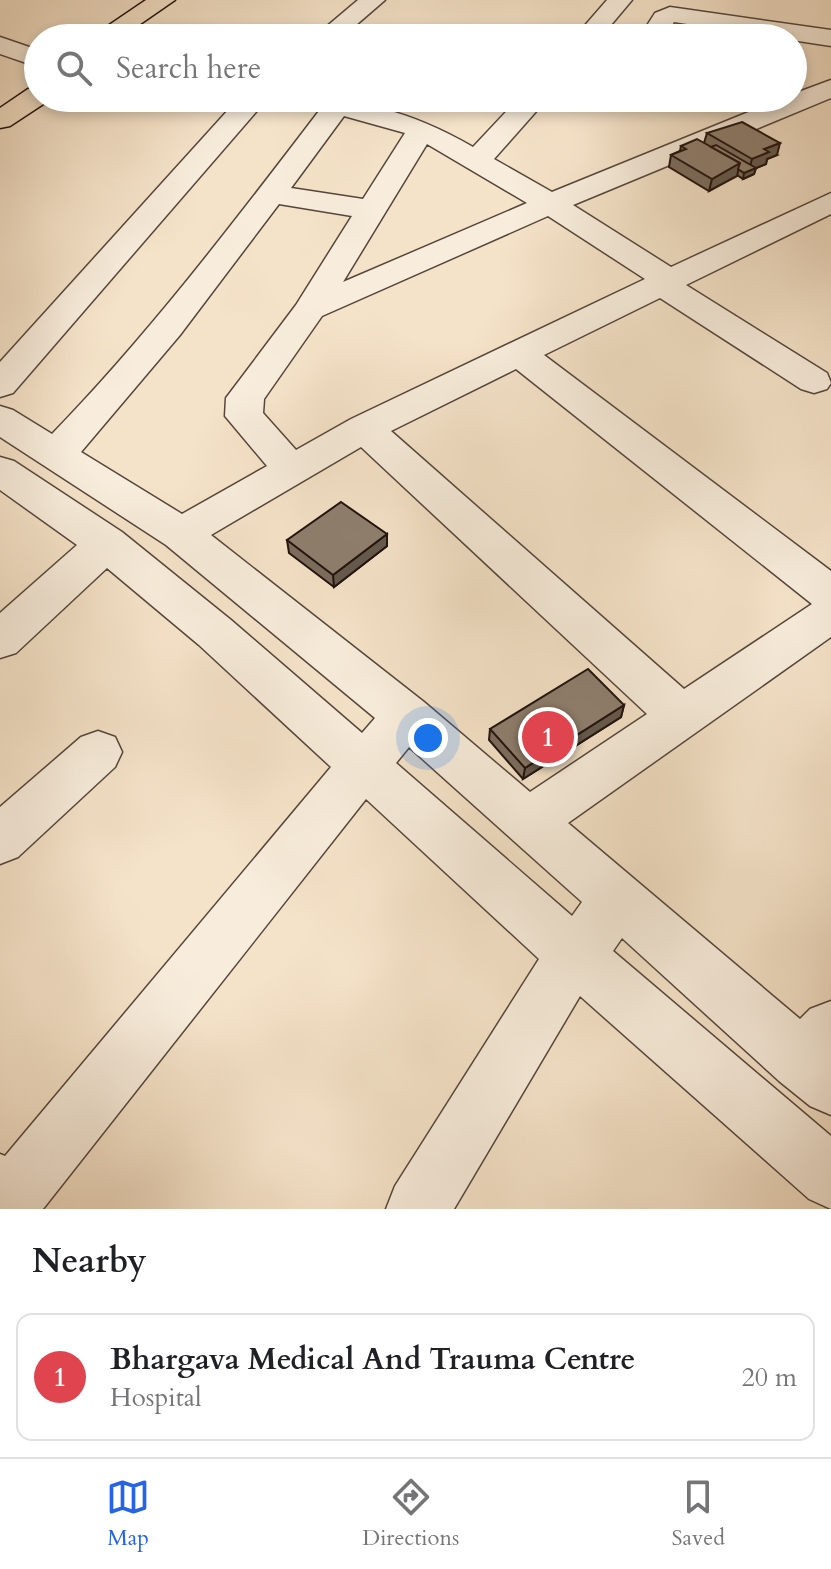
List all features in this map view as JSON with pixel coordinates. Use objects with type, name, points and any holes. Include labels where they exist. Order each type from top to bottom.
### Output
[{"type":"highway","points":[[125,24],[163,0]]},
{"type":"highway","points":[[146,24],[182,0]]},
{"type":"highway","points":[[0,104],[24,88]]},
{"type":"highway","points":[[0,120],[24,104]]},
{"type":"street","points":[[343,24],[373,0]]},
{"type":"street","points":[[599,24],[620,0]]},
{"type":"street","points":[[740,9],[787,24]]},
{"type":"street","points":[[660,24],[670,14],[740,9],[831,15]]},
{"type":"street","points":[[807,30],[831,38]]},
{"type":"street","points":[[0,45],[24,54]]},
{"type":"street","points":[[0,385],[242,112]]},
{"type":"street","points":[[18,448],[105,404],[332,112]]},
{"type":"street","points":[[359,112],[422,129],[550,204],[665,282],[825,382]]},
{"type":"street","points":[[476,161],[521,112]]},
{"type":"street","points":[[310,309],[764,112]]},
{"type":"street","points":[[292,470],[244,416],[245,398],[310,309],[422,129]]},
{"type":"street","points":[[270,194],[372,210]]},
{"type":"street","points":[[181,534],[364,428],[831,202]]},
{"type":"street","points":[[519,353],[831,595]]},
{"type":"street","points":[[364,428],[682,717]]},
{"type":"street","points":[[18,448],[181,534],[407,716],[618,898],[821,1058]]},
{"type":"street","points":[[18,448],[60,508],[184,606],[831,1177]]},
{"type":"street","points":[[0,640],[107,543]]},
{"type":"street","points":[[528,822],[831,614]]},
{"type":"street","points":[[7,1196],[407,716]]},
{"type":"street","points":[[0,840],[98,752]]},
{"type":"street","points":[[418,1209],[551,989],[618,898]]},
{"type":"building","points":[[742,122],[780,143],[764,149],[769,152],[752,159],[707,133]]},
{"type":"building","points":[[697,139],[740,163],[712,179],[671,155],[686,149],[681,146]]},
{"type":"building","points":[[716,145],[756,168],[744,173],[738,169],[740,163],[711,147]]},
{"type":"building","points":[[341,502],[387,534],[333,575],[287,540]]},
{"type":"building","points":[[588,669],[624,705],[525,768],[490,729]]},
{"type":"place","name":"Bhargava Medical And Trauma Centre","points":[[548,737]]}]
